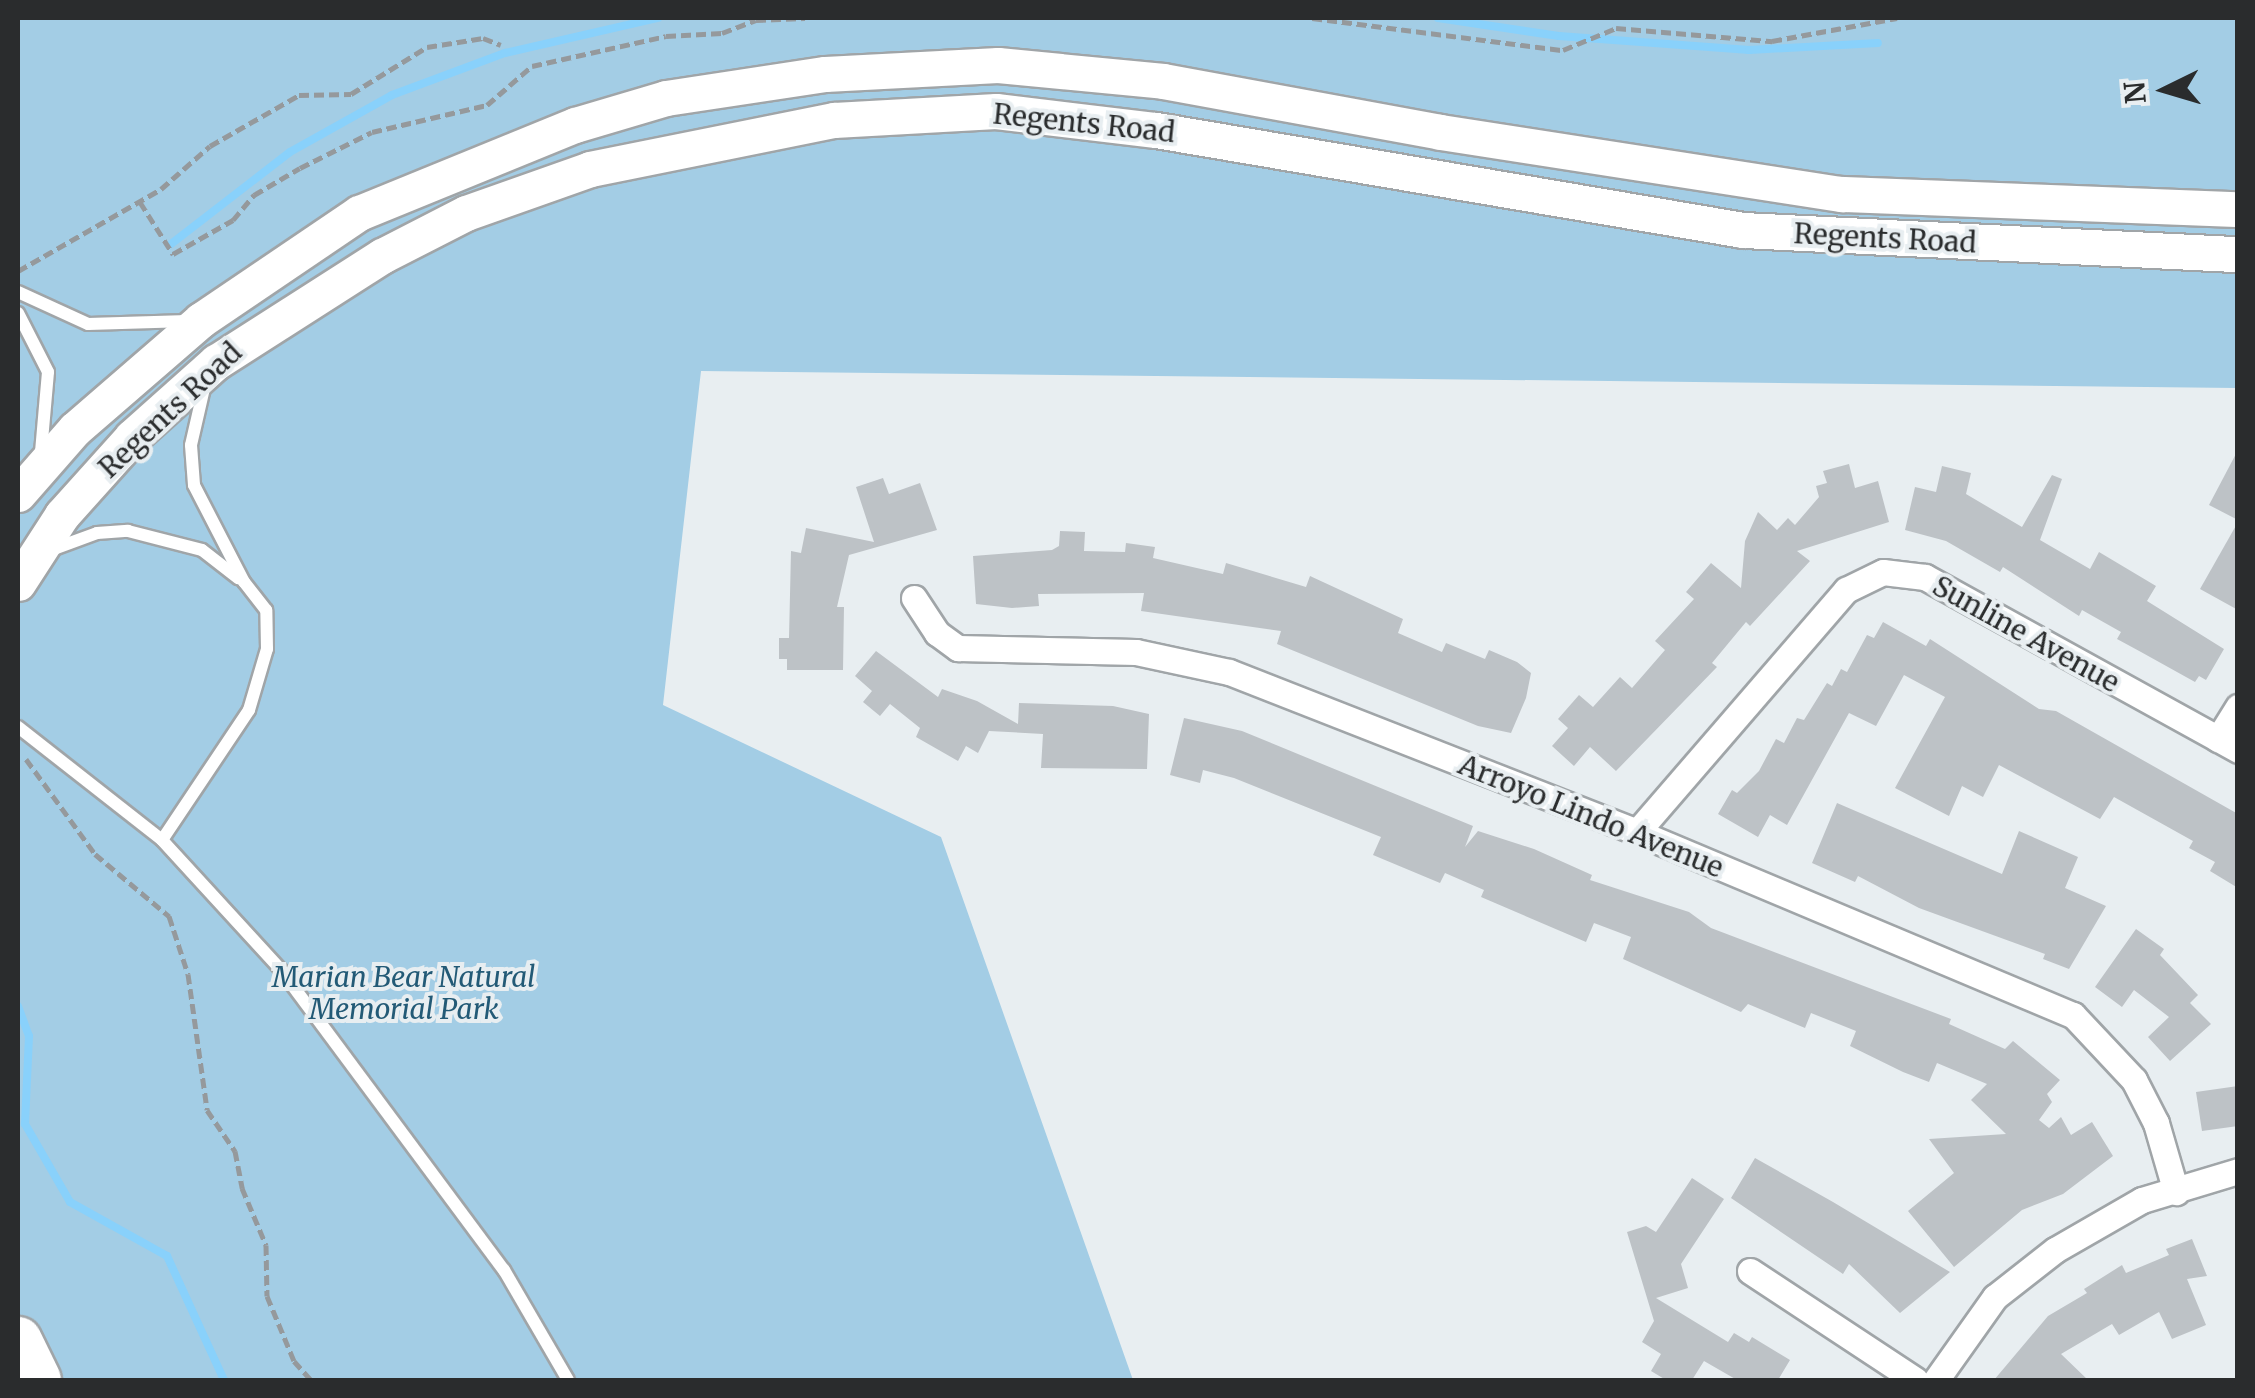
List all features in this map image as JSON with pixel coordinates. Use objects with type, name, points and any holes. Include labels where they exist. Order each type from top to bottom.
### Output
[{"type":"highway","points":[[18,1341],[37,1380]]},
{"type":"main road","name":"Regents Road","points":[[28,481],[200,320],[359,213],[444,176],[666,98],[826,74],[998,66],[1162,81],[1788,188],[2238,210]]},
{"type":"main road","name":"Regents Road","points":[[28,569],[62,515],[132,437],[216,362],[398,248],[466,214],[590,169],[834,120],[996,111],[1156,130],[1743,230],[2238,254]]},
{"type":"street","name":"Sunline Avenue","points":[[1637,832],[1846,590],[1883,572],[1925,577],[2228,744]]},
{"type":"street","name":"Arroyo Lindo Avenue","points":[[914,598],[937,633],[958,648],[1136,652],[1230,672],[1637,832],[2073,1016],[2134,1080],[2156,1123],[2176,1192]]},
{"type":"street","points":[[2228,744],[2238,706]]},
{"type":"street","points":[[1936,1380],[1994,1297],[2070,1242],[2142,1200],[2238,1170]]},
{"type":"street","points":[[1750,1271],[1916,1380]]},
{"type":"lane","points":[[18,292],[88,324],[128,328],[200,320]]},
{"type":"lane","points":[[18,313],[48,372],[28,481]]},
{"type":"lane","points":[[162,840],[250,710],[266,630],[266,610],[244,582],[194,485],[196,415],[216,362]]},
{"type":"lane","points":[[28,569],[97,533],[128,531],[202,550],[244,582]]},
{"type":"lane","points":[[18,727],[162,840],[281,970],[363,1074],[504,1270],[568,1380]]},
{"type":"path","points":[[140,202],[150,208],[173,254],[233,220],[254,195],[300,168],[372,132],[487,105],[532,66],[558,56],[722,33],[756,20],[806,18]]},
{"type":"path","points":[[1312,18],[1563,50],[1616,28],[1772,42],[1897,18]]},
{"type":"path","points":[[18,271],[140,202],[210,146],[299,95],[350,94],[426,47],[483,38],[501,45]]},
{"type":"path","points":[[24,755],[95,854],[169,916],[188,974],[208,1110],[234,1151],[266,1245],[267,1296],[294,1360],[311,1380]]},
{"type":"green space","name":"Marian Bear Natural Memorial Park","points":[[18,18],[2237,18],[2237,388],[701,371],[663,705],[941,837],[1133,1380],[18,1380]]},
{"type":"building","points":[[2238,450],[2238,520],[2209,505]]},
{"type":"building","points":[[1849,464],[1855,488],[1878,481],[1889,522],[1797,551],[1810,561],[1750,626],[1746,622],[1712,663],[1717,667],[1616,771],[1590,747],[1574,766],[1552,746],[1568,728],[1558,719],[1579,695],[1593,707],[1620,677],[1632,688],[1665,650],[1655,641],[1694,599],[1686,592],[1711,563],[1741,588],[1745,541],[1758,512],[1777,530],[1788,518],[1795,525],[1819,497],[1816,486],[1827,483],[1823,471]]},
{"type":"building","points":[[1942,466],[1971,473],[1966,494],[2022,527],[2052,475],[2062,479],[2040,540],[2090,569],[2099,552],[2156,586],[2147,601],[2224,649],[2206,680],[2199,676],[2195,682],[2117,639],[2121,632],[2082,610],[2079,616],[2003,567],[2000,572],[1946,541],[1905,530],[1915,487],[1936,492]]},
{"type":"building","points":[[883,478],[889,494],[920,483],[937,530],[849,555],[837,607],[844,607],[843,670],[787,670],[787,659],[779,659],[779,638],[789,638],[791,551],[801,553],[806,528],[874,542],[856,487]]},
{"type":"building","points":[[2238,522],[2238,610],[2200,589]]},
{"type":"building","points":[[1060,531],[1085,532],[1084,551],[1125,552],[1126,543],[1155,547],[1153,558],[1223,574],[1226,563],[1306,587],[1310,576],[1403,619],[1398,633],[1442,652],[1446,643],[1485,659],[1489,650],[1517,662],[1531,673],[1526,698],[1511,733],[1478,726],[1277,644],[1281,631],[1141,611],[1144,593],[1038,594],[1039,606],[1012,608],[976,604],[973,556],[1052,550],[1059,546]]},
{"type":"building","points":[[1883,622],[1926,646],[1930,639],[2039,709],[2056,711],[2238,814],[2238,888],[2210,871],[2215,862],[2189,848],[2193,841],[2114,797],[2100,819],[1999,765],[1983,797],[1962,786],[1949,816],[1895,788],[1945,697],[1904,675],[1876,726],[1849,713],[1787,825],[1770,815],[1758,837],[1718,814],[1732,790],[1737,793],[1759,771],[1776,739],[1784,743],[1797,718],[1804,720],[1827,683],[1832,686],[1841,669],[1847,672],[1867,635],[1874,638]]},
{"type":"building","points":[[876,651],[938,697],[942,689],[977,701],[1018,724],[1019,703],[1113,706],[1149,714],[1147,769],[1041,768],[1043,734],[989,731],[978,753],[966,746],[958,761],[916,737],[920,728],[890,704],[880,716],[863,702],[872,691],[855,676]]},
{"type":"building","points":[[1184,718],[1242,731],[1473,826],[1465,847],[1478,831],[1534,849],[1592,875],[1590,880],[1689,912],[1711,928],[1951,1019],[1949,1024],[2005,1049],[2013,1041],[2060,1080],[2047,1094],[2052,1102],[2039,1120],[2049,1128],[2061,1117],[2071,1135],[2092,1122],[2113,1156],[2063,1194],[2022,1210],[1954,1267],[1908,1211],[1954,1173],[1929,1139],[2006,1134],[1971,1100],[1987,1084],[1937,1063],[1929,1082],[1903,1072],[1850,1046],[1856,1031],[1811,1013],[1805,1028],[1748,1004],[1741,1012],[1623,959],[1631,937],[1594,923],[1586,942],[1481,897],[1484,890],[1445,873],[1440,883],[1373,855],[1381,837],[1234,778],[1203,770],[1200,783],[1170,775]]},
{"type":"building","points":[[1837,803],[2002,874],[2019,831],[2078,857],[2065,888],[2106,906],[2069,969],[2043,959],[2045,954],[1919,908],[1858,876],[1855,882],[1812,863]]},
{"type":"building","points":[[2136,929],[2164,949],[2160,955],[2198,995],[2190,1003],[2211,1024],[2170,1061],[2148,1037],[2169,1017],[2134,990],[2122,1007],[2095,987]]},
{"type":"building","points":[[2238,1086],[2238,1126],[2202,1131],[2196,1092]]},
{"type":"building","points":[[1755,1158],[1950,1272],[1900,1313],[1849,1264],[1843,1274],[1731,1198]]},
{"type":"building","points":[[1692,1178],[1724,1199],[1681,1264],[1688,1288],[1656,1298],[1728,1342],[1734,1333],[1749,1342],[1752,1337],[1790,1360],[1778,1380],[1737,1380],[1704,1361],[1692,1380],[1666,1380],[1651,1371],[1661,1354],[1642,1342],[1654,1321],[1627,1232],[1646,1226],[1656,1232]]},
{"type":"building","points":[[2192,1239],[2207,1276],[2187,1279],[2206,1325],[2172,1339],[2159,1312],[2119,1335],[2112,1324],[2061,1354],[2088,1380],[1994,1380],[2048,1316],[2087,1293],[2084,1289],[2122,1265],[2126,1273],[2169,1255],[2166,1249]]},
{"type":"waterway","points":[[171,244],[290,152],[392,95],[505,53],[658,18]]},
{"type":"waterway","points":[[1438,18],[1559,36],[1749,50],[1878,43]]},
{"type":"waterway","points":[[18,1006],[29,1036],[25,1124],[70,1202],[167,1256],[224,1380]]}]
